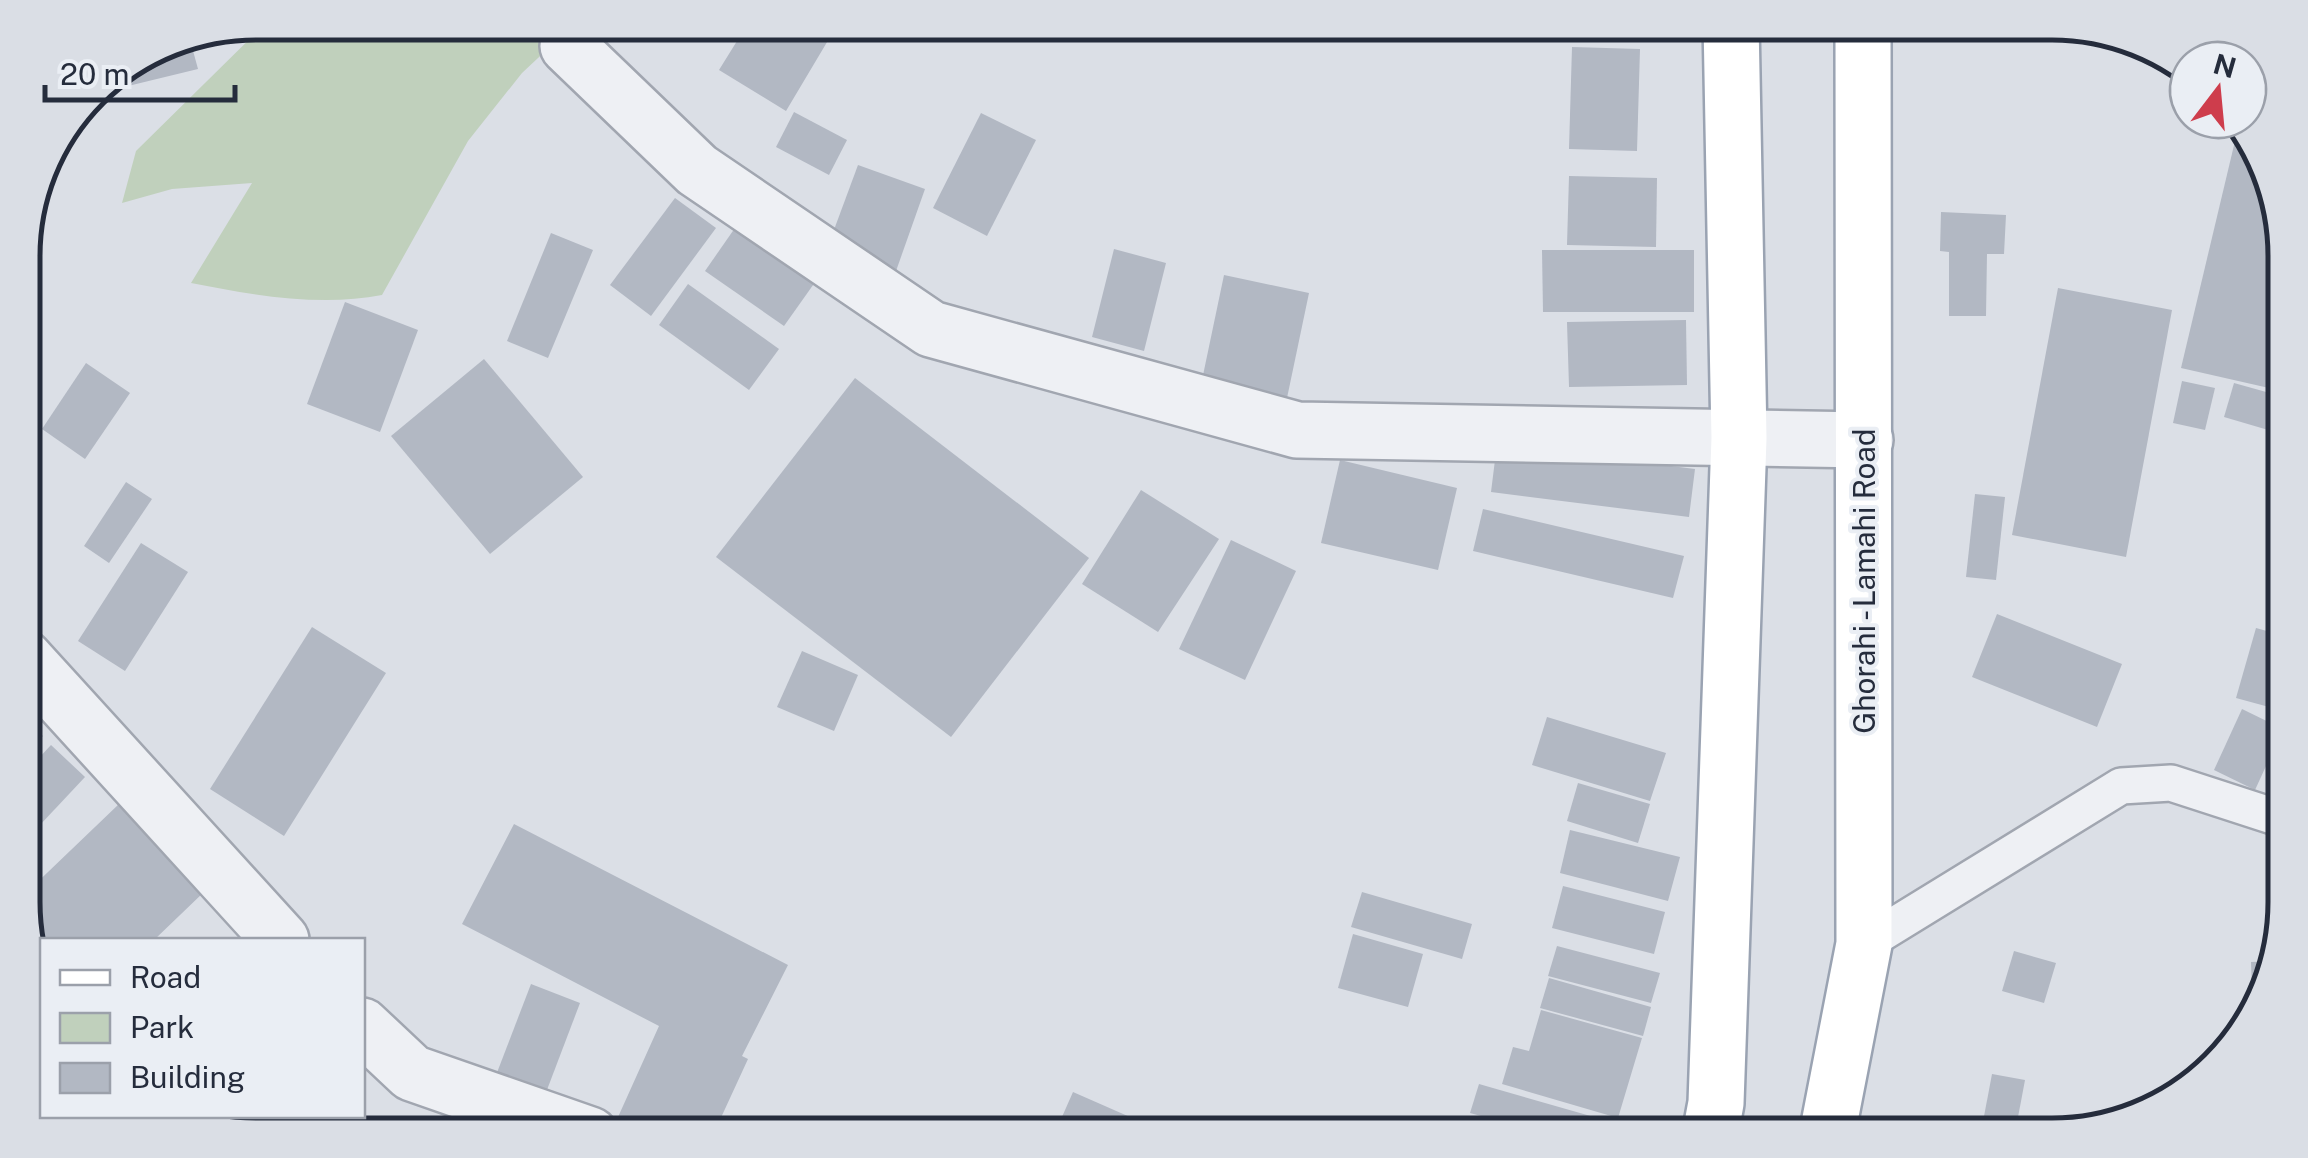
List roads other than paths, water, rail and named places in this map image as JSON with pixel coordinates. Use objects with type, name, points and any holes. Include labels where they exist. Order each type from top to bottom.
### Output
[{"type":"main road","points":[[1713,1118],[1739,438],[1732,40]]},
{"type":"main road","name":"Ghorahi - Lamahi Road","points":[[1831,1118],[1864,944],[1863,40]]},
{"type":"street","points":[[568,46],[697,170],[931,329],[1297,430],[1865,440]]},
{"type":"street","points":[[40,676],[279,938]]},
{"type":"street","points":[[365,1029],[412,1073],[539,1118]]},
{"type":"lane","points":[[1864,944],[2121,786],[2172,783],[2268,814]]}]
